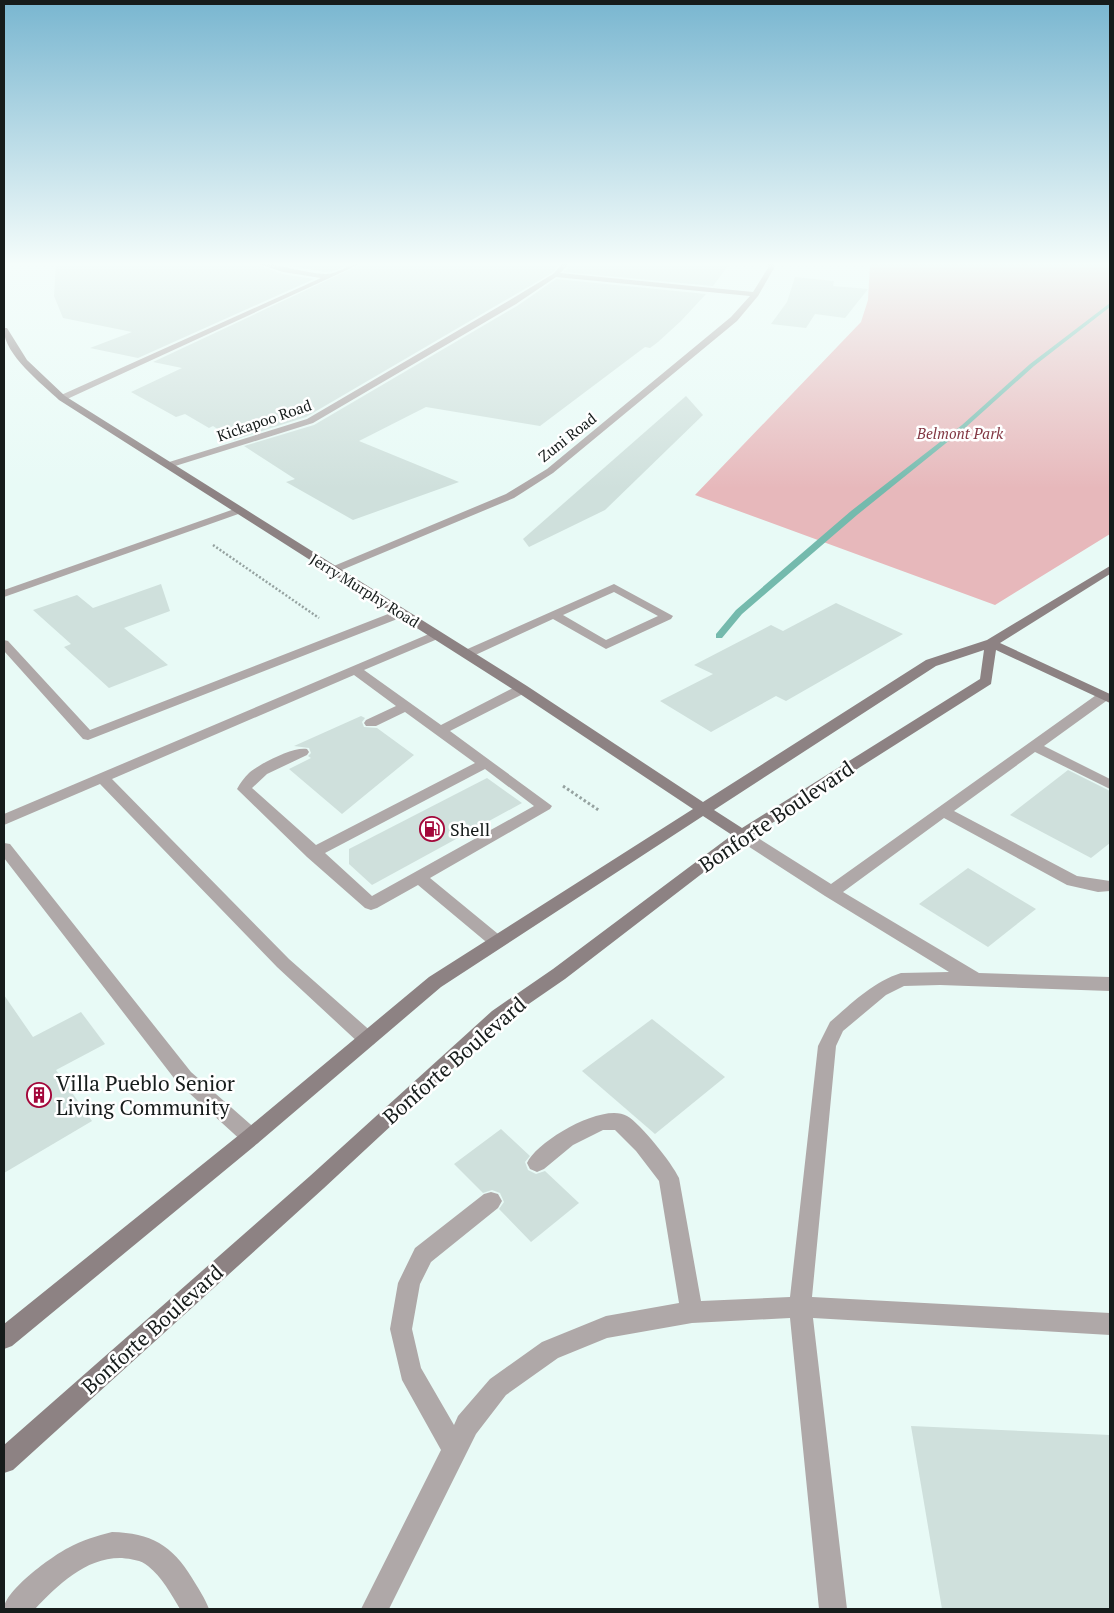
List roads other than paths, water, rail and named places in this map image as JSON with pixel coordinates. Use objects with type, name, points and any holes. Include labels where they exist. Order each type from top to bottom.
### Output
[{"type":"main road","name":"Jerry Murphy Road","points":[[9,338],[24,362],[62,398],[522,689],[742,835]]},
{"type":"main road","points":[[4,1338],[251,1138],[435,982],[931,662],[992,643],[1110,568]]},
{"type":"main road","points":[[992,643],[1107,697]]},
{"type":"main road","name":"Bonforte Boulevard","points":[[4,1461],[317,1182],[498,1016],[559,974],[742,835],[986,680],[992,643]]},
{"type":"street","points":[[62,398],[194,338]]},
{"type":"street","name":"Kickapoo Road","points":[[169,465],[310,421],[451,338]]},
{"type":"street","name":"Zuni Road","points":[[333,570],[510,496],[550,470],[584,444],[712,338]]},
{"type":"street","points":[[4,594],[240,510]]},
{"type":"street","points":[[467,654],[614,587],[666,616],[606,645],[554,615]]},
{"type":"street","points":[[4,644],[88,736],[402,613]]},
{"type":"street","points":[[4,820],[436,635]]},
{"type":"street","points":[[302,752],[261,771],[249,780],[244,789],[371,904],[545,806],[355,670]]},
{"type":"street","points":[[440,731],[522,689]]},
{"type":"street","points":[[831,892],[1033,746],[1107,697]]},
{"type":"street","points":[[371,723],[406,706]]},
{"type":"street","points":[[1033,746],[1110,785]]},
{"type":"street","points":[[314,853],[486,763]]},
{"type":"street","points":[[102,778],[283,963],[368,1039]]},
{"type":"street","points":[[943,811],[1052,871],[1083,884],[1110,886]]},
{"type":"street","points":[[742,835],[831,892],[976,979]]},
{"type":"street","points":[[4,848],[184,1077],[251,1138]]},
{"type":"street","points":[[419,877],[497,942]]},
{"type":"street","points":[[833,1609],[800,1307],[827,1046],[836,1027],[880,990],[901,980],[976,979],[1110,984]]},
{"type":"street","points":[[537,1163],[566,1139],[601,1122],[620,1122],[643,1145],[669,1178],[692,1312]]},
{"type":"street","points":[[455,1450],[410,1372],[401,1329],[409,1283],[423,1255],[491,1201]]},
{"type":"street","points":[[375,1609],[467,1425],[498,1387],[550,1350],[606,1327],[692,1312],[800,1307],[1110,1324]]},
{"type":"street","points":[[16,1609],[62,1565],[91,1550],[121,1544],[151,1552],[172,1571],[195,1609]]},
{"type":"waterway","points":[[719,636],[739,612],[854,513],[964,426],[1032,365],[1067,338]]},
{"type":"place","name":"Shell","points":[[432,829]]},
{"type":"place","name":"Villa Pueblo Senior Living Community","points":[[39,1095]]},
{"type":"park label","name":"Belmont Park","points":[[960,433]]}]
